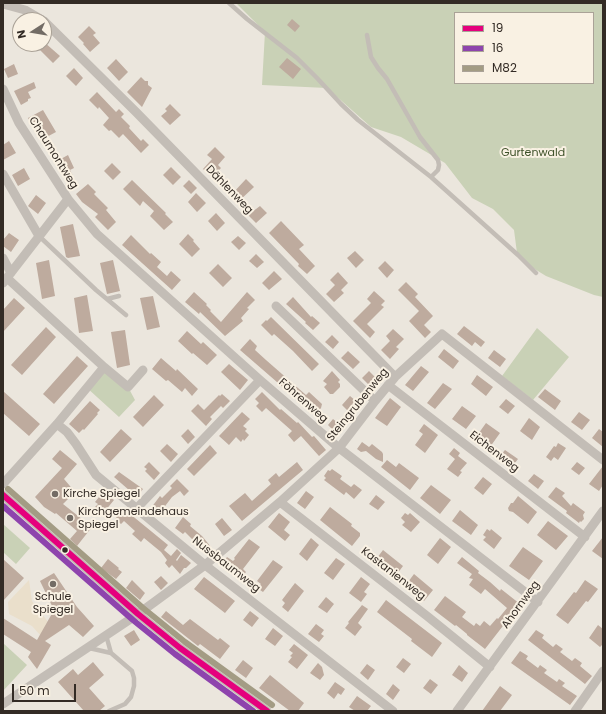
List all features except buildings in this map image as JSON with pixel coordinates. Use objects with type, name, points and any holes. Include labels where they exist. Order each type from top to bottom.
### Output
[{"type":"street","name":"Dählenweg","points":[[3,4],[28,12]]},
{"type":"street","name":"Dählenweg","points":[[52,30],[136,112],[395,377]]},
{"type":"street","name":"Chaumontweg","points":[[3,89],[19,122],[68,199],[7,278]]},
{"type":"street","points":[[3,174],[39,236]]},
{"type":"street","name":"Föhrenweg","points":[[68,199],[97,234],[260,380],[339,448],[538,602]]},
{"type":"street","points":[[3,258],[7,278],[128,388],[143,370]]},
{"type":"street","points":[[276,306],[375,401]]},
{"type":"street","name":"Steingrubenweg","points":[[3,704],[138,614],[205,565],[280,502],[339,448],[395,377],[442,334],[603,460]]},
{"type":"street","points":[[3,484],[57,424],[104,367]]},
{"type":"street","points":[[136,509],[260,380]]},
{"type":"street","name":"Eichenweg","points":[[388,385],[585,537]]},
{"type":"street","name":"Nussbaumweg","points":[[57,424],[67,432],[96,475],[205,565],[393,711]]},
{"type":"street","points":[[7,498],[138,614],[180,648],[267,711]]},
{"type":"street","name":"Kastanienweg","points":[[280,502],[421,611],[490,667]]},
{"type":"street","name":"Ahornweg","points":[[457,711],[603,511]]},
{"type":"street","points":[[575,711],[603,671]]},
{"type":"lane","points":[[229,3],[246,19],[297,58],[358,120],[431,176],[536,273]]},
{"type":"lane","points":[[367,35],[368,49],[371,57],[387,79],[420,138],[438,160],[440,165],[438,170],[431,176]]},
{"type":"lane","points":[[39,236],[126,315]]},
{"type":"lane","points":[[107,299],[119,296]]},
{"type":"lane","points":[[4,509],[7,498]]},
{"type":"lane","points":[[106,635],[111,653]]},
{"type":"lane","points":[[88,647],[111,653],[132,671],[134,686],[131,697],[125,704],[109,711]]},
{"type":"green space","name":"Gurtenwald","points":[[236,3],[603,3],[603,297],[594,295],[546,276],[533,268],[517,253],[514,230],[493,209],[472,198],[445,163],[401,137],[371,127],[327,88],[262,85],[265,32]]},
{"type":"green space","points":[[537,328],[569,357],[533,400],[502,376]]},
{"type":"green space","points":[[104,367],[128,387],[135,400],[119,417],[86,387]]},
{"type":"green space","points":[[3,524],[30,548],[16,564],[3,552]]},
{"type":"green space","points":[[3,643],[27,665],[3,691]]},
{"type":"shaded area","points":[[29,580],[32,601],[52,627],[41,636],[32,626],[9,614],[8,602]]},
{"type":"transit line","name":"M82","points":[[8,489],[143,608],[185,642],[272,705]]},
{"type":"transit line","name":"19","points":[[3,495],[138,614],[180,648],[267,711]]},
{"type":"transit line","name":"16","points":[[3,506],[133,620],[175,654],[253,711]]},
{"type":"place","name":"Kirche Spiegel","points":[[55,494]]},
{"type":"place","name":"Kirchgemeindehaus Spiegel","points":[[70,518]]},
{"type":"place","name":"Schule Spiegel","points":[[53,584]]}]
